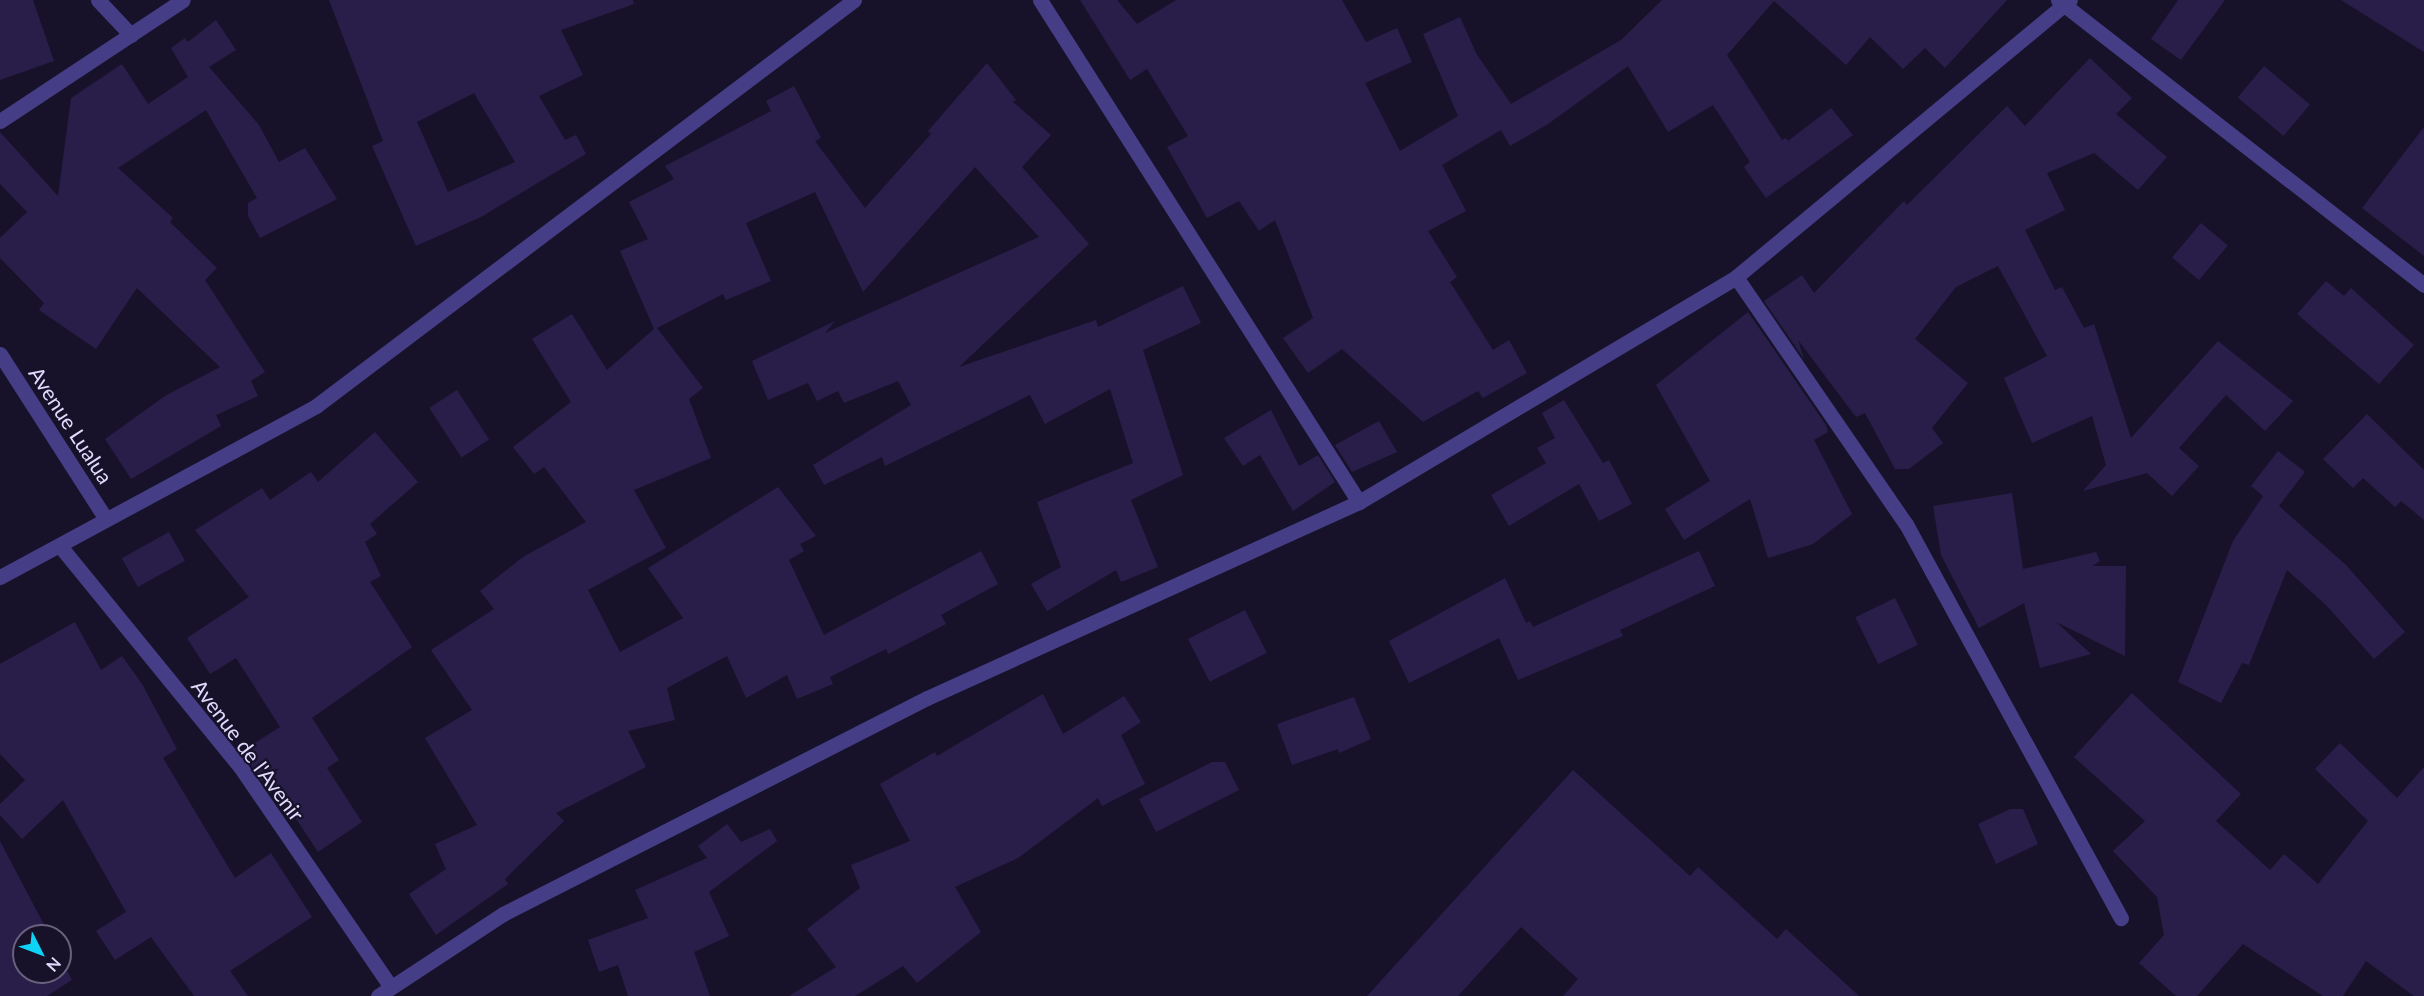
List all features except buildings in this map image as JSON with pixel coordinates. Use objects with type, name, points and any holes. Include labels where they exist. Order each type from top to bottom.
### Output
[{"type":"street","points":[[98,0],[131,35]]},
{"type":"street","points":[[0,121],[183,0]]},
{"type":"street","points":[[0,578],[316,406],[854,0]]},
{"type":"street","points":[[1040,0],[1359,502]]},
{"type":"street","points":[[378,996],[502,914],[927,698],[1359,502],[1736,278],[2063,2],[2424,285]]},
{"type":"street","points":[[1736,278],[1906,524],[2121,918]]},
{"type":"street","name":"Avenue Lualua","points":[[0,354],[106,519]]},
{"type":"street","name":"Avenue de l'Avenir","points":[[60,546],[241,768],[391,987]]}]
